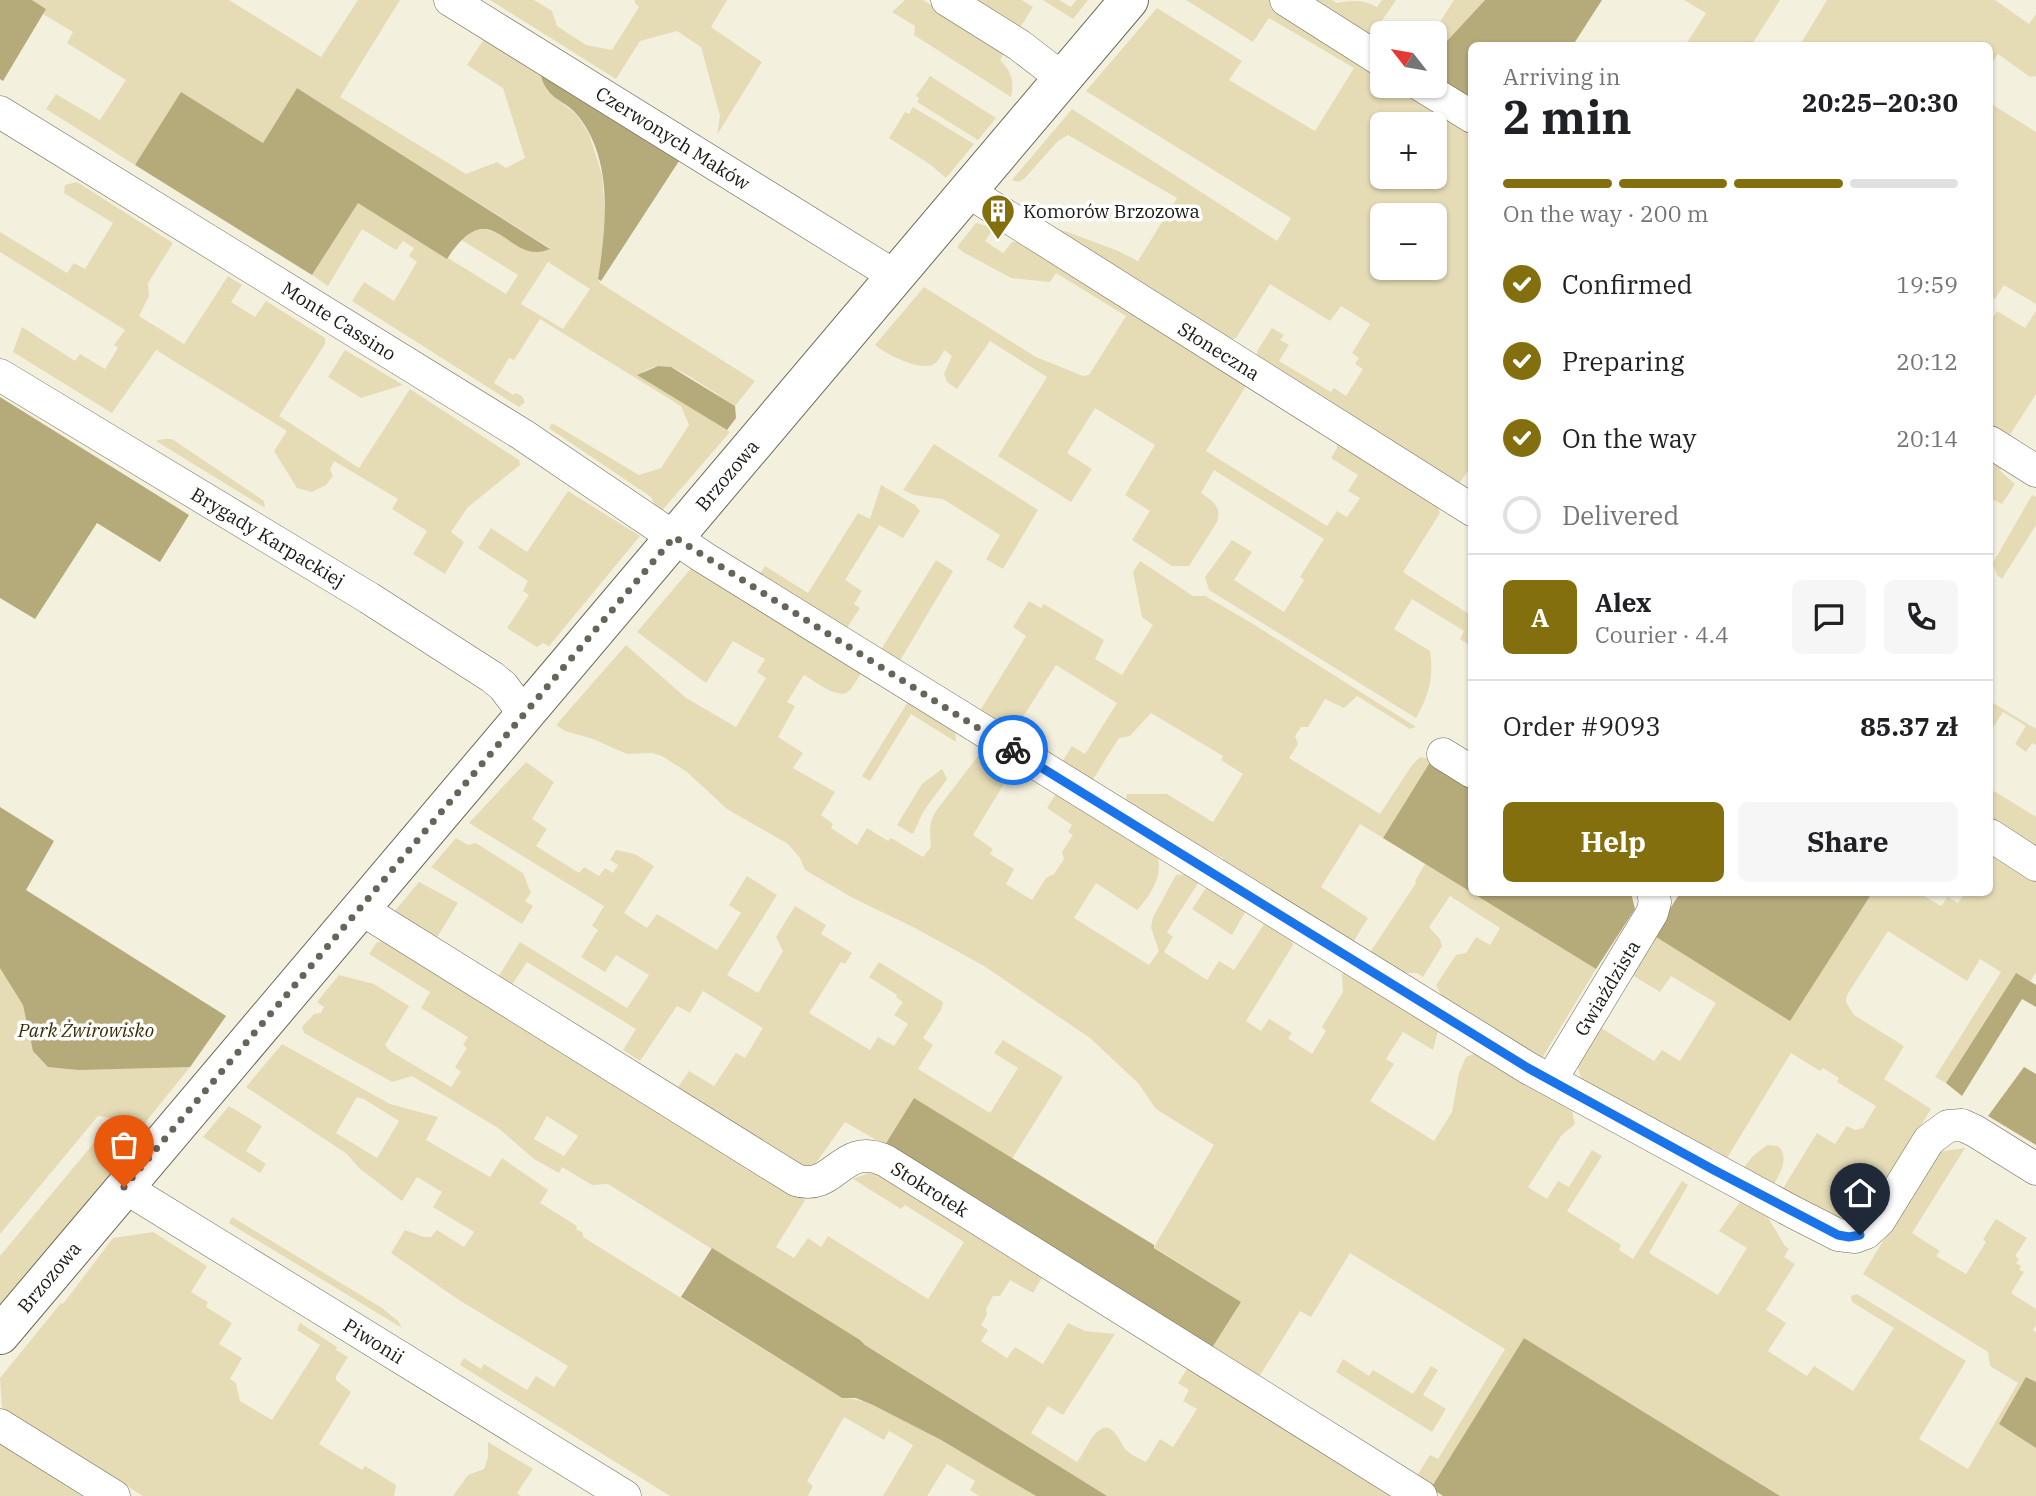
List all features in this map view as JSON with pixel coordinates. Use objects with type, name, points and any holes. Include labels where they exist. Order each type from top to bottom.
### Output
[{"type":"street","name":"Czerwonych Maków","points":[[450,0],[895,276]]},
{"type":"street","points":[[947,0],[1019,45],[1062,78]]},
{"type":"street","name":"Brzozowa","points":[[0,1335],[1129,0]]},
{"type":"street","points":[[1286,0],[1370,53]]},
{"type":"street","points":[[1441,98],[1468,115]]},
{"type":"street","name":"Monte Cassino","points":[[0,112],[523,435],[674,537]]},
{"type":"street","name":"Słoneczna","points":[[967,191],[1468,507]]},
{"type":"street","name":"Brygady Karpackiej","points":[[0,375],[357,591],[481,670],[499,682],[524,714]]},
{"type":"street","points":[[1993,444],[2036,471]]},
{"type":"street","points":[[674,537],[1157,840],[1528,1068],[1838,1235],[1849,1237],[1866,1233],[1876,1225],[1929,1140],[1948,1126],[1962,1125],[1975,1131],[2036,1168]]},
{"type":"street","points":[[1443,754],[1468,770]]},
{"type":"street","points":[[1993,837],[2036,864]]},
{"type":"street","name":"Gwiaździsta","points":[[1551,1080],[1652,913],[1654,896]]},
{"type":"street","name":"Stokrotek","points":[[361,909],[792,1178],[807,1183],[817,1182],[862,1155],[886,1161],[1422,1496]]},
{"type":"street","name":"Piwonii","points":[[124,1187],[625,1496]]},
{"type":"street","points":[[0,1425],[114,1496]]},
{"type":"green space","points":[[0,0],[32,0],[46,9],[3,81],[0,79]]},
{"type":"green space","points":[[32,0],[229,0],[321,57],[358,0],[400,0],[340,97],[466,174],[497,162],[506,168],[525,158],[503,88],[467,65],[484,39],[541,75],[547,91],[577,115],[589,134],[602,175],[606,222],[598,279],[600,283],[755,381],[735,406],[675,369],[656,367],[638,375],[730,432],[659,514],[651,497],[549,428],[552,423],[639,475],[661,468],[689,425],[681,406],[540,319],[514,360],[509,358],[494,383],[513,395],[516,393],[522,396],[525,402],[519,407],[352,301],[364,282],[394,301],[417,262],[409,256],[414,248],[403,241],[396,250],[362,229],[328,286],[312,275],[358,202],[506,294],[518,275],[460,239],[475,230],[483,229],[495,232],[521,248],[550,248],[297,88],[263,143],[181,93],[135,165],[46,109],[56,94],[100,120],[126,80],[67,43],[73,32],[43,14],[46,9]],"holes":[[[548,262],[590,289],[563,329],[521,304]]]},
{"type":"green space","points":[[490,0],[534,0],[552,11],[557,26],[586,45],[612,50],[639,7],[635,0],[727,0],[711,27],[762,62],[717,135],[720,116],[701,47],[677,31],[640,41],[616,79]]},
{"type":"green space","points":[[905,0],[923,0],[1005,51],[1000,60],[1011,77],[1011,97],[914,35],[915,26],[892,12]]},
{"type":"green space","points":[[969,0],[1022,0],[1033,7],[1018,31]]},
{"type":"green space","points":[[1043,0],[1059,0],[1071,7],[1076,0],[1088,0],[1073,19]]},
{"type":"green space","points":[[1186,0],[1269,0],[1370,63],[1370,98],[1426,98],[1468,124],[1468,471],[1457,487],[1257,361],[1257,351],[1272,328],[1284,335],[1280,340],[1289,345],[1279,361],[1331,392],[1334,388],[1346,396],[1363,369],[1355,364],[1359,358],[1352,353],[1370,324],[1341,306],[1330,321],[1270,284],[1236,338],[1227,341],[1051,226],[1138,261],[1177,198],[1068,135],[1058,141],[1024,179],[1018,182],[1012,180],[1072,109],[1277,241],[1291,218],[1086,91],[1157,8],[1242,61],[1229,80],[1315,131],[1354,68],[1269,18],[1253,42]]},
{"type":"green space","points":[[1301,0],[1332,0],[1337,3],[1358,1],[1377,7],[1382,0],[1396,0],[1382,21],[1370,21],[1368,41]]},
{"type":"green space","points":[[1454,0],[1485,0],[1447,41],[1447,21],[1441,21]]},
{"type":"green space","points":[[1485,0],[1602,0],[1575,42],[1468,42],[1468,102],[1447,89],[1447,41]]},
{"type":"green space","points":[[1684,0],[1780,0],[1754,42],[1688,42],[1706,13]]},
{"type":"green space","points":[[1827,0],[1995,0],[2029,24],[2036,14],[2036,76],[2030,77],[1998,54],[1993,62],[1993,42],[1802,42]]},
{"type":"green space","points":[[541,75],[679,161],[601,281],[598,279],[605,195],[598,154],[579,117],[547,90]]},
{"type":"green space","points":[[930,76],[996,118],[978,140],[917,102],[919,98],[916,96]]},
{"type":"green space","points":[[297,88],[550,249],[535,252],[522,249],[500,234],[476,230],[463,239],[447,259],[358,203],[312,275],[135,165],[181,92],[263,143]]},
{"type":"green space","points":[[1993,105],[2036,132],[2036,304],[2004,285],[1995,299]]},
{"type":"green space","points":[[913,107],[974,144],[946,178],[889,138],[905,112],[909,114]]},
{"type":"green space","points":[[77,182],[173,243],[148,283],[149,296],[139,316],[184,344],[228,276],[242,285],[231,302],[255,317],[266,301],[325,338],[325,344],[279,416],[359,468],[410,389],[519,460],[520,465],[468,507],[451,532],[464,542],[445,574],[413,554],[427,531],[392,509],[398,499],[334,461],[330,469],[333,476],[326,485],[312,492],[297,488],[274,451],[287,431],[156,350],[112,413],[13,352],[22,327],[75,361],[80,354],[105,369],[118,348],[114,345],[125,330],[0,252],[0,232],[67,273],[74,263],[85,269],[113,223],[64,193],[65,185]]},
{"type":"green space","points":[[976,223],[994,228],[985,241],[1003,253],[1012,242],[1022,241],[1244,381],[1246,386],[1206,451],[1327,526],[1337,511],[1347,517],[1360,498],[1348,491],[1358,475],[1331,458],[1337,448],[1336,438],[1435,501],[1440,513],[1403,572],[1468,613],[1468,644],[1460,639],[1464,631],[1412,599],[1394,629],[1430,651],[1429,686],[1416,718],[1209,590],[1205,577],[1232,540],[1252,552],[1234,580],[1284,612],[1304,580],[1300,577],[1324,539],[1214,470],[1201,493],[1217,508],[1217,522],[1189,566],[1172,566],[1132,540],[1150,511],[1125,495],[1155,445],[1095,408],[1067,453],[1092,469],[1071,502],[998,456],[1047,377],[990,341],[957,389],[947,382],[944,374],[952,356],[944,350],[934,364],[920,366],[895,357],[875,345],[924,287],[1036,357],[1083,376],[1089,375],[1126,316],[1056,273],[1050,282],[1011,278],[957,247]]},
{"type":"green space","points":[[1997,311],[2025,328],[2036,311],[2036,394],[2008,438],[1993,428],[1993,317]]},
{"type":"green space","points":[[345,350],[403,385],[361,398],[328,377]]},
{"type":"green space","points":[[658,366],[671,367],[735,406],[736,418],[727,430],[637,375]]},
{"type":"green space","points":[[0,397],[189,515],[160,562],[97,523],[35,619],[0,598]]},
{"type":"green space","points":[[172,439],[264,501],[265,508],[156,441]]},
{"type":"green space","points":[[934,444],[1038,510],[1003,569],[986,559],[1000,535],[943,499],[914,495],[903,490]]},
{"type":"green space","points":[[1993,457],[2004,464],[2000,471],[2015,484],[2002,504],[1993,500]]},
{"type":"green space","points":[[881,485],[915,505],[920,511],[903,538],[879,525],[845,580],[862,591],[854,604],[860,608],[845,631],[758,577],[765,566],[808,593],[858,513],[870,519]]},
{"type":"green space","points":[[568,491],[640,536],[549,646],[543,643],[537,647],[507,628],[529,595],[523,591],[528,581],[478,548],[491,528],[527,552]]},
{"type":"green space","points":[[2032,495],[2036,497],[2036,525],[2002,579],[1997,575],[1993,563]]},
{"type":"green space","points":[[936,560],[953,571],[898,664],[879,653]]},
{"type":"green space","points":[[1140,561],[1193,596],[1205,596],[1250,622],[1416,727],[1410,729],[1357,696],[1344,708],[1325,699],[1308,727],[1301,727],[1295,736],[1298,744],[1289,758],[1380,814],[1412,765],[1420,757],[1432,759],[1383,838],[1360,824],[1321,887],[1368,918],[1350,947],[1223,867],[1223,858],[1206,849],[1197,852],[1125,805],[1127,794],[1167,794],[1213,822],[1243,774],[1221,760],[1223,756],[1151,713],[1130,736],[1119,738],[1090,784],[1060,765],[1072,746],[1085,754],[1117,703],[1056,665],[1019,723],[1018,730],[1010,733],[983,717],[981,709],[1026,636],[1013,627],[1029,601],[1041,608],[1044,604],[1104,640],[1095,659],[1122,675],[1153,625],[1142,617],[1133,572]]},
{"type":"green space","points":[[693,566],[862,672],[851,689],[844,693],[826,689],[804,675],[787,702],[795,706],[778,737],[803,753],[793,768],[835,792],[821,815],[833,824],[831,828],[857,845],[867,828],[888,841],[891,838],[923,857],[931,847],[931,824],[936,811],[978,756],[989,749],[1010,762],[1003,775],[1008,777],[973,835],[993,849],[990,854],[1014,869],[1006,884],[1032,900],[1046,878],[1054,874],[1064,859],[1062,852],[1073,835],[1068,832],[1072,825],[1047,808],[1057,792],[1157,854],[1159,862],[1155,884],[1137,910],[1096,883],[1074,918],[1149,965],[1159,951],[1151,928],[1153,917],[1176,875],[1190,874],[1200,880],[1167,932],[1173,937],[1164,952],[1207,980],[1219,961],[1234,970],[1266,921],[1292,938],[1293,945],[1246,1021],[1261,1031],[1269,1019],[1292,1033],[1288,1038],[1312,1054],[1326,1031],[1322,1027],[1343,992],[1342,974],[1346,972],[1436,1028],[1438,1031],[1433,1050],[1403,1032],[1386,1059],[1394,1064],[1370,1101],[1434,1141],[1452,1112],[1459,1073],[1466,1057],[1476,1053],[1572,1111],[1575,1124],[1561,1136],[1528,1187],[1547,1199],[1558,1181],[1569,1187],[1592,1150],[1602,1156],[1567,1211],[1621,1245],[1619,1250],[1633,1259],[1682,1181],[1688,1185],[1649,1253],[1718,1295],[1747,1248],[1719,1231],[1742,1199],[1763,1209],[1789,1249],[1784,1257],[1795,1264],[1766,1310],[1786,1323],[1768,1351],[1807,1376],[1814,1366],[1853,1391],[1894,1328],[1852,1302],[1851,1296],[1857,1294],[1966,1361],[1919,1439],[1968,1469],[2018,1383],[1990,1366],[1988,1352],[1863,1274],[1937,1152],[1965,1148],[1912,1233],[1940,1251],[1936,1256],[1966,1274],[1986,1242],[1983,1239],[1996,1219],[2027,1238],[2015,1256],[2019,1259],[2016,1263],[2021,1266],[2019,1269],[2024,1272],[2011,1293],[2036,1309],[2036,1325],[2033,1330],[2036,1332],[2036,1382],[2027,1377],[1999,1424],[2036,1448],[2036,1496],[1780,1496],[1524,1338],[1431,1488],[1415,1479],[1430,1455],[1438,1459],[1505,1349],[1350,1253],[1311,1317],[1300,1311],[1257,1380],[1210,1351],[1241,1302],[1154,1247],[1214,1145],[1156,1109],[1138,1083],[1090,1038],[984,966],[805,870],[800,858],[788,844],[727,809],[687,772],[662,756],[652,753],[627,754],[593,739],[565,731],[556,725],[626,645],[686,698],[736,727],[766,678],[757,672],[765,659],[733,641],[706,683],[637,632]]},
{"type":"green space","points":[[909,700],[955,728],[956,742],[911,714],[870,781],[862,776]]},
{"type":"green space","points":[[1993,703],[2036,729],[2036,745],[2032,743],[2026,752],[2015,744],[2026,726],[2003,712],[1993,727]]},
{"type":"green space","points":[[1432,759],[1468,782],[1468,890],[1383,838]]},
{"type":"green space","points":[[526,762],[554,782],[532,819],[547,829],[536,846],[579,873],[584,867],[599,876],[605,868],[613,873],[618,865],[610,860],[616,850],[635,854],[654,866],[624,913],[647,928],[657,914],[717,950],[741,913],[729,905],[747,876],[777,895],[727,975],[758,993],[783,951],[776,937],[795,906],[826,925],[821,934],[852,953],[845,964],[841,962],[809,1013],[870,1050],[878,1037],[894,1046],[908,1024],[894,1015],[903,1002],[869,977],[879,962],[943,1002],[941,1010],[923,1038],[933,1045],[918,1069],[990,1113],[1018,1068],[994,1053],[1003,1040],[1063,1077],[1012,1159],[914,1098],[885,1145],[845,1122],[809,1173],[676,1090],[689,1071],[714,1086],[736,1053],[745,1058],[763,1028],[703,991],[690,1013],[677,1006],[640,1061],[623,1050],[636,1029],[527,962],[511,986],[498,977],[520,942],[627,1008],[649,975],[616,955],[605,972],[581,957],[598,930],[592,926],[604,906],[469,823]]},
{"type":"green space","points":[[942,769],[947,779],[923,812],[914,832],[912,834],[897,825],[922,784]]},
{"type":"green space","points":[[1993,792],[2036,817],[2036,853],[1993,827]]},
{"type":"green space","points":[[0,807],[54,841],[26,890],[226,1016],[190,1067],[79,1070],[48,1067],[33,1051],[23,1005],[0,968]]},
{"type":"green space","points":[[456,838],[468,845],[476,843],[523,873],[531,893],[525,901],[533,906],[522,924],[431,867]]},
{"type":"green space","points":[[1993,850],[2036,877],[2036,972],[2030,982],[2015,974],[1946,1083],[1935,1077],[2001,972],[1980,959],[1967,981],[1888,931],[1847,995],[1846,1002],[1854,1015],[1904,1046],[1884,1079],[1931,1109],[1864,1218],[1838,1223],[1782,1190],[1817,1133],[1835,1144],[1847,1126],[1855,1130],[1863,1128],[1876,1106],[1837,1082],[1839,1078],[1823,1068],[1820,1071],[1791,1053],[1727,1158],[1712,1148],[1710,1153],[1582,1082],[1576,1060],[1598,1026],[1654,1061],[1662,1050],[1680,1061],[1716,1003],[1671,976],[1660,992],[1629,973],[1653,935],[1790,1020],[1870,896],[1924,896],[1941,906],[1948,897],[1958,903],[1963,896],[1993,896]]},
{"type":"green space","points":[[1425,864],[1468,890],[1468,896],[1477,896],[1596,969],[1539,1063],[1446,1005],[1436,985],[1456,955],[1466,953],[1476,937],[1490,945],[1500,928],[1450,896],[1429,927],[1440,939],[1442,946],[1423,977],[1417,973],[1393,973],[1367,957]]},
{"type":"green space","name":"Park Żwirowisko","points":[[0,875],[226,1016],[190,1067],[144,1124],[98,1116],[0,1234]]},
{"type":"green space","points":[[419,882],[458,903],[436,939],[394,912]]},
{"type":"green space","points":[[1208,885],[1247,909],[1232,935],[1192,909]]},
{"type":"green space","points":[[1477,896],[1632,896],[1635,909],[1596,969]]},
{"type":"green space","points":[[1678,896],[1870,896],[1790,1021],[1653,935]]},
{"type":"green space","points":[[389,940],[805,1200],[776,1247],[794,1258],[808,1238],[821,1247],[828,1236],[928,1299],[964,1242],[905,1205],[901,1209],[853,1179],[874,1171],[1043,1276],[1033,1293],[1010,1280],[1000,1296],[993,1296],[981,1325],[988,1330],[981,1341],[1007,1358],[1015,1347],[1043,1364],[1068,1323],[1085,1331],[1115,1334],[1063,1415],[1048,1406],[1031,1433],[1077,1462],[1095,1434],[1106,1428],[1115,1433],[1127,1451],[1146,1462],[1160,1439],[1173,1447],[1197,1409],[1183,1401],[1189,1390],[1178,1383],[1189,1366],[1397,1496],[1107,1496],[608,1184],[592,1185],[562,1167],[559,1173],[534,1159],[498,1128],[412,1076],[392,1082],[304,1033],[302,1027],[314,1014],[321,1013],[324,1007],[317,1002],[339,975],[374,984],[409,1006],[385,1045],[390,1051],[451,1087],[461,1072],[455,1067],[467,1048],[463,1045],[468,1037],[421,1008],[430,992],[369,954],[377,942]],"holes":[[[547,1116],[578,1136],[564,1156],[534,1139]]]},
{"type":"green space","points":[[2016,973],[2036,985],[2036,1007],[2022,999],[1962,1096],[1946,1083]]},
{"type":"green space","points":[[282,1044],[390,1104],[438,1117],[426,1140],[490,1177],[502,1158],[548,1190],[540,1203],[577,1226],[576,1229],[583,1233],[583,1237],[842,1398],[861,1401],[887,1412],[1036,1496],[979,1496],[970,1490],[975,1481],[947,1464],[927,1496],[883,1496],[913,1445],[889,1431],[884,1440],[844,1417],[807,1481],[813,1486],[808,1496],[670,1496],[460,1365],[464,1358],[481,1369],[484,1364],[527,1390],[536,1376],[554,1387],[568,1366],[459,1300],[391,1253],[405,1230],[431,1237],[437,1230],[464,1247],[474,1232],[433,1207],[442,1192],[417,1177],[402,1201],[359,1168],[347,1154],[246,1087]],"holes":[[[357,1097],[399,1121],[377,1158],[336,1133]]]},
{"type":"green space","points":[[2024,1067],[2036,1074],[2036,1145],[1988,1116]]},
{"type":"green space","points":[[914,1098],[1154,1245],[1154,1248],[1241,1302],[1210,1351],[885,1145]]},
{"type":"green space","points":[[229,1106],[262,1126],[246,1151],[266,1164],[260,1173],[203,1137]]},
{"type":"green space","points":[[108,1126],[149,1132],[0,1304],[0,1256]]},
{"type":"green space","points":[[1767,1145],[1778,1146],[1784,1160],[1774,1185],[1744,1167]]},
{"type":"green space","points":[[232,1217],[382,1308],[398,1321],[402,1328],[229,1223]]},
{"type":"green space","points":[[153,1232],[207,1266],[191,1292],[208,1302],[206,1307],[232,1323],[219,1344],[242,1358],[230,1379],[236,1383],[240,1401],[272,1420],[320,1345],[297,1330],[300,1323],[348,1357],[336,1380],[351,1392],[319,1444],[362,1470],[365,1466],[396,1485],[394,1496],[143,1496],[2,1409],[0,1378],[61,1303],[63,1304],[113,1238]]},
{"type":"green space","points":[[712,1248],[1107,1496],[1036,1496],[941,1440],[873,1405],[856,1398],[842,1398],[681,1297]]},
{"type":"green space","points":[[1524,1338],[1780,1496],[1443,1496],[1431,1488]]},
{"type":"green space","points":[[1343,1359],[1369,1376],[1373,1370],[1413,1394],[1431,1366],[1438,1370],[1423,1395],[1446,1409],[1432,1432],[1336,1372]]},
{"type":"green space","points":[[2026,1377],[2036,1382],[2036,1448],[1999,1424]]},
{"type":"green space","points":[[488,1442],[533,1469],[517,1493],[521,1496],[453,1496],[468,1475],[484,1469],[488,1457]]},
{"type":"green space","points":[[0,1443],[86,1496],[0,1496]]},
{"type":"way so far","points":[[124,1187],[674,537],[1013,750]]},
{"type":"place","name":"Komorów Brzozowa","points":[[998,241]]},
{"type":"route","points":[[1013,750],[1528,1068],[1838,1235],[1860,1235]]}]
